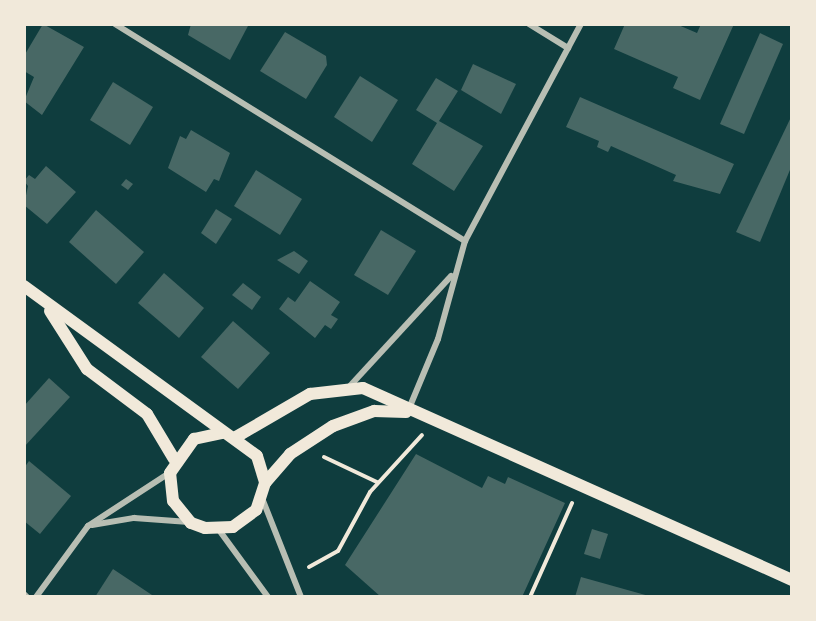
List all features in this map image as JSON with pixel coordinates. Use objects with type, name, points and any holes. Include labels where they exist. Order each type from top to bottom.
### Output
[{"type":"main road","points":[[24,286],[47,307],[222,434]]},
{"type":"main road","points":[[47,307],[87,369],[147,414],[174,459]]},
{"type":"main road","points":[[236,437],[310,394],[350,387],[376,392],[408,412],[792,580]]},
{"type":"main road","points":[[265,483],[301,447],[353,416],[408,412]]},
{"type":"main road","points":[[222,434],[236,437],[257,456],[265,483],[262,497],[246,520],[219,530],[191,523],[173,501],[170,473],[174,459],[194,439],[222,434]]},
{"type":"street","points":[[115,24],[465,241]]},
{"type":"street","points":[[529,24],[568,48]]},
{"type":"street","points":[[408,412],[438,339],[451,276],[465,241],[581,24]]},
{"type":"street","points":[[350,387],[451,276]]},
{"type":"street","points":[[36,597],[88,526],[170,473]]},
{"type":"street","points":[[262,497],[278,549],[293,576],[301,597]]},
{"type":"street","points":[[88,526],[134,518],[191,523]]},
{"type":"street","points":[[219,530],[267,596]]},
{"type":"path","points":[[293,576],[338,551],[377,482],[413,449],[430,421]]},
{"type":"path","points":[[301,447],[377,482]]},
{"type":"path","points":[[530,597],[580,486]]},
{"type":"building","points":[[43,24],[84,47],[42,115],[24,101],[34,77],[24,71],[24,56]]},
{"type":"building","points":[[191,24],[249,24],[230,60],[188,35]]},
{"type":"building","points":[[625,24],[676,24],[697,33],[701,24],[734,24],[700,100],[673,88],[678,77],[614,49]]},
{"type":"building","points":[[285,32],[326,56],[327,65],[306,99],[260,71]]},
{"type":"building","points":[[760,33],[783,44],[744,134],[720,124]]},
{"type":"building","points":[[473,64],[516,84],[501,114],[461,90]]},
{"type":"building","points":[[360,76],[398,100],[372,142],[334,117]]},
{"type":"building","points":[[436,78],[458,91],[439,121],[483,146],[454,191],[412,164],[437,123],[416,110]]},
{"type":"building","points":[[113,82],[153,107],[130,145],[90,120]]},
{"type":"building","points":[[580,97],[734,164],[720,194],[673,181],[676,175],[611,146],[608,152],[597,147],[599,141],[566,127]]},
{"type":"building","points":[[792,115],[792,165],[760,242],[736,232]]},
{"type":"building","points":[[191,130],[230,153],[219,181],[214,179],[206,192],[168,168],[180,136],[186,139]]},
{"type":"building","points":[[46,166],[76,192],[47,224],[24,205],[28,186],[24,181],[29,175],[35,179]]},
{"type":"building","points":[[256,170],[302,199],[280,235],[234,206]]},
{"type":"building","points":[[126,179],[133,184],[128,190],[121,185]]},
{"type":"building","points":[[216,209],[232,219],[216,244],[201,233]]},
{"type":"building","points":[[96,210],[144,252],[116,284],[69,242]]},
{"type":"building","points":[[381,230],[416,251],[388,295],[354,275]]},
{"type":"building","points":[[294,251],[308,261],[299,274],[277,260]]},
{"type":"building","points":[[164,273],[204,308],[179,338],[138,303]]},
{"type":"building","points":[[310,281],[340,302],[331,315],[338,319],[331,329],[325,325],[315,338],[279,309],[288,297],[295,302]]},
{"type":"building","points":[[243,283],[261,297],[252,310],[232,295]]},
{"type":"building","points":[[233,321],[270,353],[238,389],[201,357]]},
{"type":"building","points":[[49,378],[70,397],[24,447],[24,406]]},
{"type":"building","points":[[416,454],[482,488],[488,476],[505,484],[508,477],[565,503],[522,597],[381,597],[345,565]]},
{"type":"building","points":[[29,461],[71,496],[40,534],[24,521],[24,468]]},
{"type":"building","points":[[592,529],[608,534],[600,559],[584,554]]},
{"type":"building","points":[[113,569],[155,597],[95,597]]},
{"type":"building","points":[[581,577],[649,596],[649,597],[575,597]]}]
